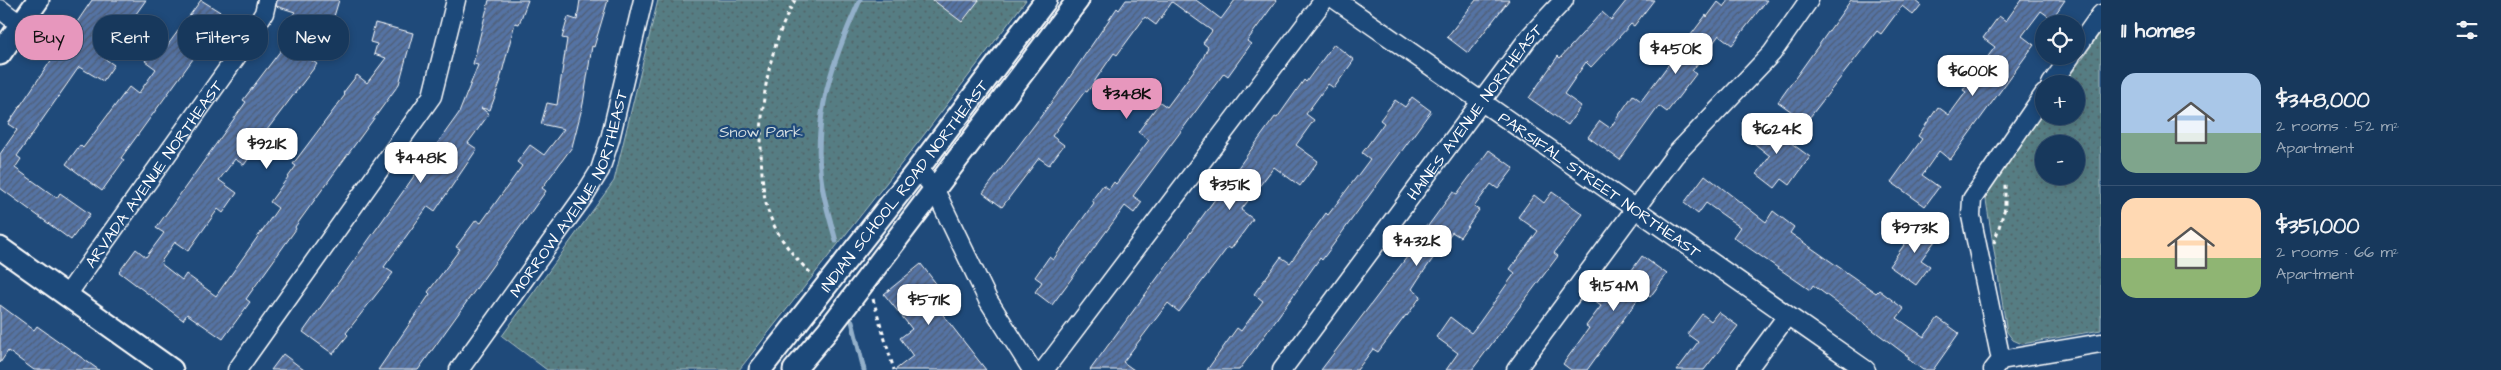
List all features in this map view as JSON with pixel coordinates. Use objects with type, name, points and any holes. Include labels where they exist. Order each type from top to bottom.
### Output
[{"type":"street","points":[[28,15],[38,0]]},
{"type":"street","name":"ARVADA AVENUE NORTHEAST","points":[[67,295],[237,56],[264,14],[267,0]]},
{"type":"street","points":[[237,370],[432,96],[456,0]]},
{"type":"street","name":"MORROW AVENUE NORTHEAST","points":[[459,370],[584,196],[600,170],[610,140],[643,0]]},
{"type":"street","name":"INDIAN SCHOOL ROAD NORTHEAST","points":[[760,370],[918,169],[1046,0]]},
{"type":"street","name":"INDIAN SCHOOL ROAD NORTHEAST","points":[[794,370],[856,292],[1078,0]]},
{"type":"street","points":[[1044,370],[1324,0]]},
{"type":"street","name":"PARSIFAL STREET NORTHEAST","points":[[1336,0],[1866,370]]},
{"type":"street","name":"HAINES AVENUE NORTHEAST","points":[[1282,370],[1530,36],[1564,0]]},
{"type":"street","points":[[1516,370],[1675,155],[1772,53],[1809,0]]},
{"type":"street","points":[[0,9],[15,20]]},
{"type":"street","points":[[2085,36],[2101,14]]},
{"type":"street","points":[[0,54],[15,33]]},
{"type":"street","points":[[2035,107],[1972,199],[1971,216],[1997,365],[2101,342]]},
{"type":"street","points":[[918,169],[934,188],[988,300],[1032,370]]},
{"type":"street","points":[[0,248],[172,370]]},
{"type":"street","points":[[1747,370],[1787,316]]},
{"type":"path","points":[[795,0],[784,20],[776,43],[763,100],[760,136],[763,180],[772,221],[806,268],[824,288]]},
{"type":"path","points":[[1994,247],[2005,208],[2006,177]]},
{"type":"path","points":[[856,292],[871,290],[894,370]]},
{"type":"green space","name":"Snow Park","points":[[658,0],[1026,0],[920,140],[739,370],[547,370],[502,336],[614,181]]},
{"type":"green space","points":[[2101,32],[2101,330],[2022,344],[2013,340],[2007,332],[1986,200],[1988,191],[2035,125],[2085,125],[2085,75],[2070,75],[2078,65],[2085,65],[2085,54]]},
{"type":"building","points":[[92,0],[146,0],[135,15],[93,15],[93,60],[107,60],[114,65],[103,81],[79,67],[17,156],[21,159],[15,168],[57,198],[60,193],[90,214],[71,240],[0,188],[0,154],[17,130],[8,124],[51,60],[83,60],[82,15]]},
{"type":"building","points":[[201,0],[225,15],[190,15]]},
{"type":"building","points":[[277,0],[339,0],[334,15],[293,15],[295,12],[276,6]]},
{"type":"building","points":[[489,0],[528,0],[519,24],[515,23],[501,80],[490,110],[481,108],[489,114],[468,143],[477,149],[435,211],[428,206],[384,267],[393,273],[346,333],[348,335],[333,354],[303,332],[459,113],[478,65],[473,64]]},
{"type":"building","points":[[580,0],[608,0],[594,47],[592,46],[583,104],[572,147],[542,188],[546,191],[418,370],[378,370],[430,294],[428,292],[460,249],[456,247],[476,220],[481,223],[522,166],[517,162],[530,145],[544,155],[564,129],[541,124],[547,103],[557,105],[567,39],[562,38],[568,17],[577,20]]},
{"type":"building","points":[[933,0],[979,0],[962,22]]},
{"type":"building","points":[[1126,0],[1196,0],[1221,19],[1235,0],[1277,0],[1247,41],[1251,44],[1228,76],[1224,73],[1133,196],[1142,202],[1134,213],[1125,206],[1052,305],[1035,292],[1042,282],[1035,277],[1049,257],[1053,260],[1094,203],[1092,200],[1103,185],[1109,189],[1114,182],[1116,184],[1149,140],[1138,132],[1160,102],[1167,107],[1203,58],[1208,47],[1203,43],[1212,31],[1172,2],[1156,25],[1145,17],[1117,55],[1114,53],[1087,92],[1085,91],[1052,136],[1064,145],[1049,165],[1039,158],[1002,207],[983,193],[1063,87],[1117,8],[1119,10]]},
{"type":"building","points":[[1476,0],[1509,0],[1468,53],[1447,37]]},
{"type":"building","points":[[1627,0],[1654,0],[1634,26],[1631,24],[1591,67],[1586,62],[1564,94],[1581,106],[1568,125],[1529,98],[1558,56],[1560,58],[1602,12],[1611,20]]},
{"type":"building","points":[[1729,0],[1767,0],[1732,45],[1719,35],[1692,71],[1696,74],[1667,112],[1659,106],[1620,160],[1588,137],[1600,121],[1610,128],[1633,95],[1641,101],[1706,15],[1707,17],[1718,2],[1724,7]]},
{"type":"building","points":[[1851,0],[1915,0],[1921,5],[1913,15],[1902,6],[1881,34],[1877,31],[1806,122],[1778,102]]},
{"type":"building","points":[[2021,0],[2065,0],[2055,15],[2046,15],[2041,11],[2038,15],[2035,15],[2035,19],[2022,36],[2034,45],[1950,160],[1939,151],[1922,175],[1939,187],[1925,206],[1891,182],[1922,139],[1918,136],[1938,107],[1949,115],[1966,92],[1963,90],[1995,47],[1983,38],[1999,16],[2006,21]]},
{"type":"building","points":[[375,23],[413,33],[399,84],[295,227],[296,229],[246,299],[250,302],[223,339],[187,314],[183,320],[119,272],[136,249],[146,257],[164,233],[156,228],[246,102],[243,100],[278,54],[278,60],[311,60],[317,64],[260,139],[262,140],[244,165],[235,159],[219,180],[237,193],[223,213],[218,209],[188,251],[175,242],[160,263],[182,280],[186,274],[216,296],[278,208],[270,202],[296,166],[293,164],[345,95],[343,93],[357,75],[367,83],[386,58],[374,54],[377,44],[370,42]]},
{"type":"building","points":[[178,31],[178,60],[192,60],[121,158],[124,160],[102,191],[66,164],[80,145],[83,148],[129,87],[138,94],[156,69],[146,60],[168,60],[168,45]]},
{"type":"building","points":[[1334,44],[1354,60],[1334,88],[1328,84],[1306,114],[1314,120],[1296,145],[1318,161],[1300,186],[1274,167],[1241,210],[1253,219],[1231,249],[1228,247],[1179,312],[1168,303],[1123,362],[1134,370],[1090,370],[1275,117],[1277,118],[1304,80],[1306,82]]},
{"type":"building","points":[[1412,97],[1431,111],[1322,260],[1320,258],[1239,370],[1207,370],[1237,328],[1241,331],[1263,301],[1254,294],[1281,257],[1290,263],[1326,213],[1328,215],[1370,159],[1362,153],[1384,123],[1380,120],[1395,100],[1405,107]]},
{"type":"building","points":[[1759,119],[1810,157],[1790,185],[1782,179],[1775,188],[1757,174],[1770,156],[1746,137]]},
{"type":"building","points":[[1489,150],[1514,168],[1498,189],[1491,184],[1474,207],[1479,210],[1460,237],[1452,232],[1412,289],[1421,296],[1407,316],[1378,352],[1373,349],[1357,370],[1321,370],[1407,257],[1404,255],[1426,225],[1428,226],[1453,192],[1457,194]]},
{"type":"building","points":[[1705,175],[1766,222],[1773,211],[1794,227],[1790,233],[1876,293],[1879,290],[1904,309],[1897,318],[1924,337],[1938,318],[1959,333],[1933,370],[1923,370],[1908,359],[1909,357],[1813,285],[1810,290],[1733,237],[1740,227],[1706,203],[1698,214],[1684,203]]},
{"type":"building","points":[[1552,192],[1583,214],[1554,253],[1558,256],[1472,370],[1446,370],[1458,353],[1436,337],[1450,317],[1471,333],[1479,323],[1515,273],[1510,269],[1538,231],[1518,217],[1534,195],[1544,203]]},
{"type":"building","points":[[1921,221],[1940,234],[1921,260],[1930,266],[1916,285],[1889,266]]},
{"type":"building","points":[[1642,256],[1667,274],[1650,297],[1643,292],[1587,370],[1571,370],[1563,364],[1589,328],[1586,326],[1601,306],[1591,299],[1600,286],[1613,296]]},
{"type":"building","points":[[921,264],[951,303],[940,311],[986,370],[895,370],[913,356],[900,338],[912,329],[884,294]]},
{"type":"building","points":[[0,305],[34,330],[37,326],[99,370],[34,370],[8,351],[0,363]]},
{"type":"building","points":[[1718,312],[1738,326],[1704,370],[1677,370],[1698,342],[1687,334],[1702,314],[1711,321]]},
{"type":"building","points":[[283,354],[304,370],[271,370]]},
{"type":"waterway","points":[[836,241],[826,206],[819,161],[822,113],[833,67],[860,0]]},
{"type":"waterway","points":[[852,321],[864,370]]}]
